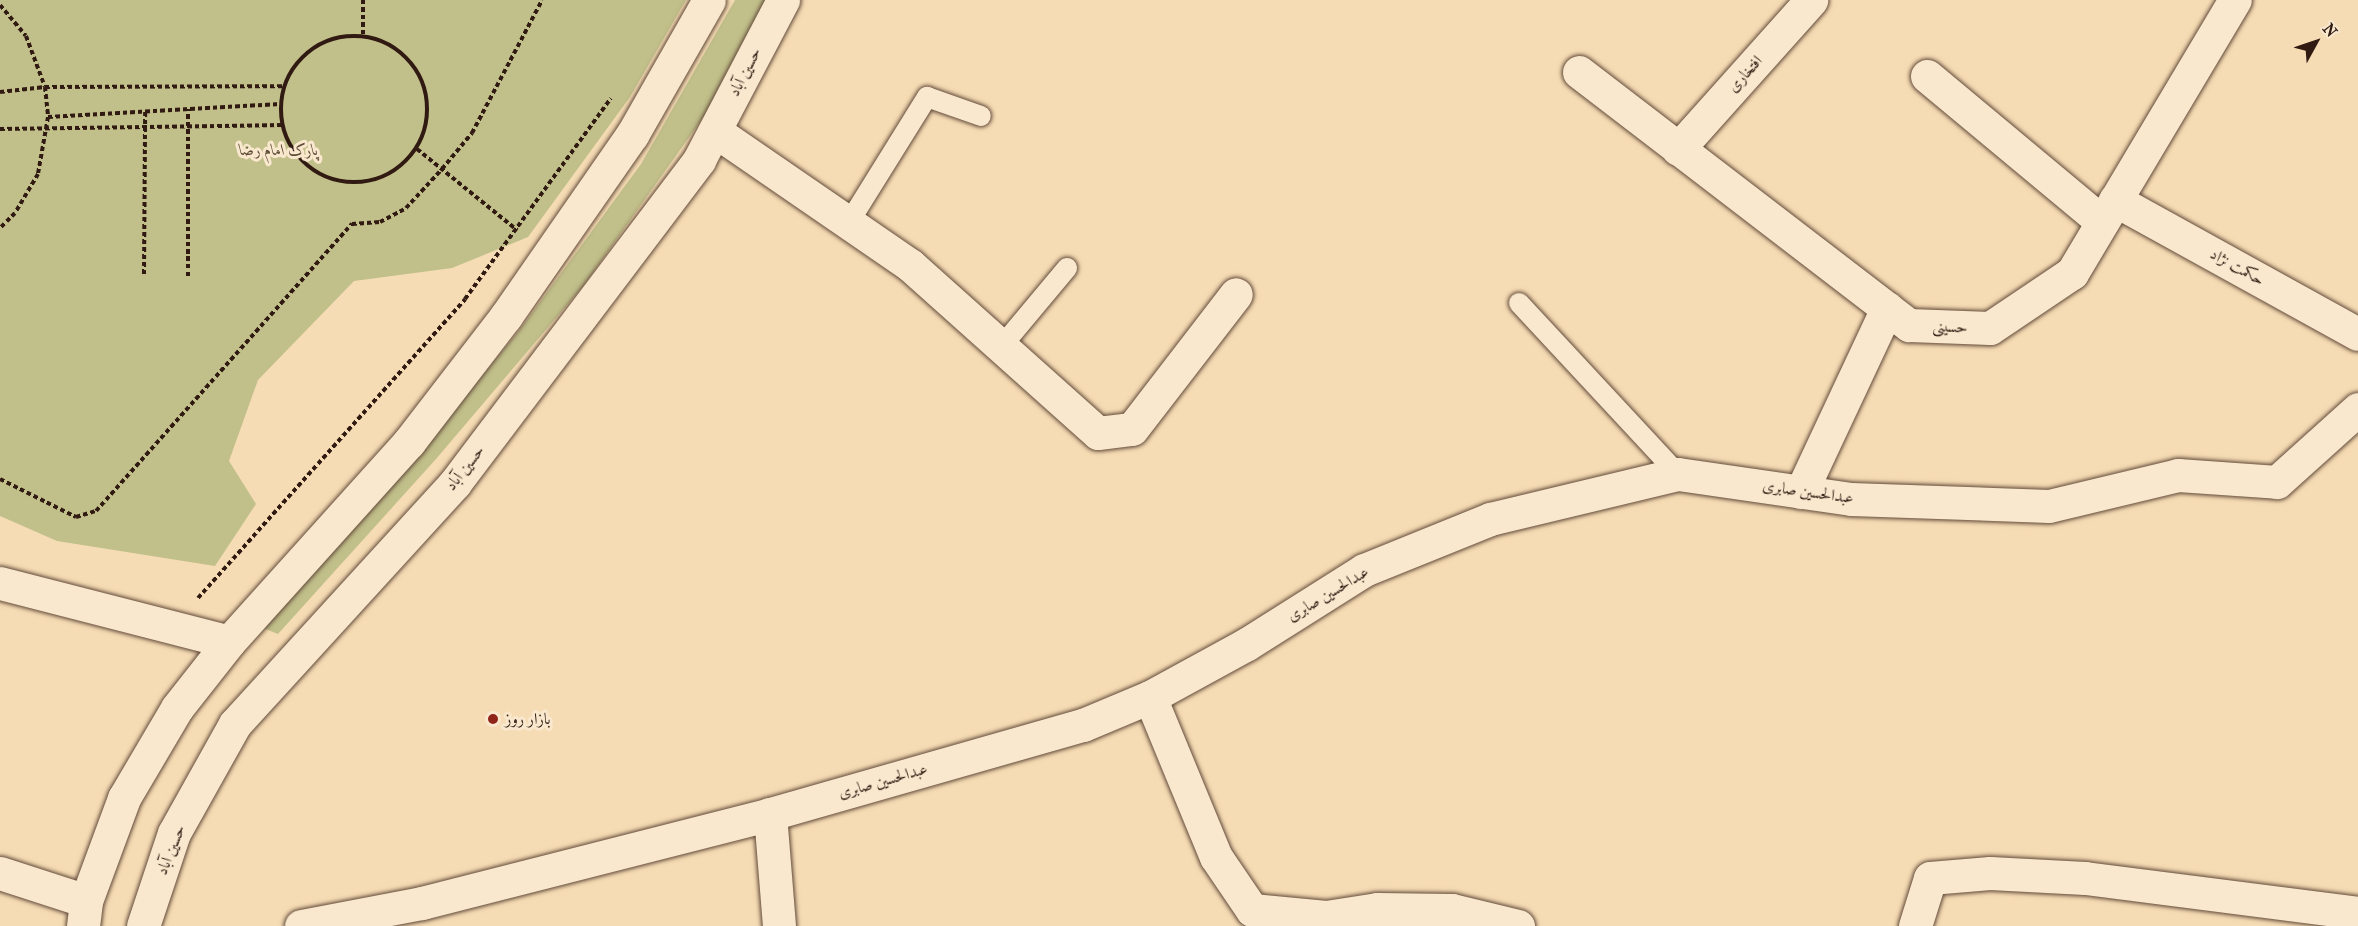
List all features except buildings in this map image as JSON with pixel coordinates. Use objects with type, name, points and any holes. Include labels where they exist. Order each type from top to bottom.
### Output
[{"type":"street","points":[[0,873],[84,913],[124,798],[177,708],[229,642],[409,442],[506,316],[632,135],[709,0]]},
{"type":"street","name":"حسین آباد","points":[[143,926],[174,833],[235,724],[455,483],[699,160],[783,0]]},
{"type":"street","name":"افتخاری","points":[[1678,149],[1811,0]]},
{"type":"street","name":"حسینی","points":[[1579,72],[1909,325],[1990,328],[2072,273],[2235,0]]},
{"type":"street","name":"حکمت نژاد","points":[[1927,76],[2109,211],[2358,334]]},
{"type":"street","points":[[715,131],[910,265],[1098,434],[1132,429],[1236,294]]},
{"type":"street","points":[[1801,492],[1887,308]]},
{"type":"street","name":"عبدالحسین صابری","points":[[302,926],[377,919],[770,814],[1083,725],[1150,697],[1247,644],[1364,570],[1490,519],[1677,474],[1851,499],[2049,506],[2178,475],[2277,482],[2358,409]]},
{"type":"street","points":[[0,583],[229,642]]},
{"type":"street","points":[[1150,697],[1216,857],[1252,910],[1326,917],[1377,909],[1452,910],[1518,926]]},
{"type":"street","points":[[770,814],[779,926]]},
{"type":"street","points":[[1915,926],[1930,878],[1990,873],[2085,878],[2351,917]]},
{"type":"lane","points":[[848,224],[927,97],[981,116]]},
{"type":"lane","points":[[1001,347],[1067,268]]},
{"type":"lane","points":[[1519,303],[1677,474]]},
{"type":"path","points":[[363,0],[363,36]]},
{"type":"path","points":[[0,479],[76,517],[96,511],[352,224],[380,222],[406,208],[442,169],[472,133],[542,0]]},
{"type":"path","points":[[0,5],[26,36],[45,87],[48,117],[48,129],[38,174],[15,213],[0,228]]},
{"type":"path","points":[[343,36],[363,36],[387,43],[400,53],[421,78],[427,102],[426,126],[417,149],[402,165],[384,177],[363,182],[341,181],[303,162],[290,145],[282,124],[281,104],[284,86],[307,53],[343,36]]},
{"type":"path","points":[[0,92],[45,87],[284,86]]},
{"type":"path","points":[[171,628],[465,299],[613,94]]},
{"type":"path","points":[[48,117],[281,104]]},
{"type":"path","points":[[188,109],[188,276]]},
{"type":"path","points":[[144,274],[145,111]]},
{"type":"path","points":[[0,129],[145,124],[282,124]]},
{"type":"path","points":[[417,149],[517,230]]},
{"type":"green space","name":"پارک امام رضا","points":[[0,0],[686,0],[630,97],[528,237],[452,268],[354,281],[258,380],[229,461],[256,504],[215,566],[57,541],[0,516]]},
{"type":"green space","points":[[735,0],[770,0],[707,112],[584,285],[436,459],[278,634],[258,626],[421,449],[518,332],[641,164]]},
{"type":"place","name":"بازار روز","points":[[493,719]]}]
